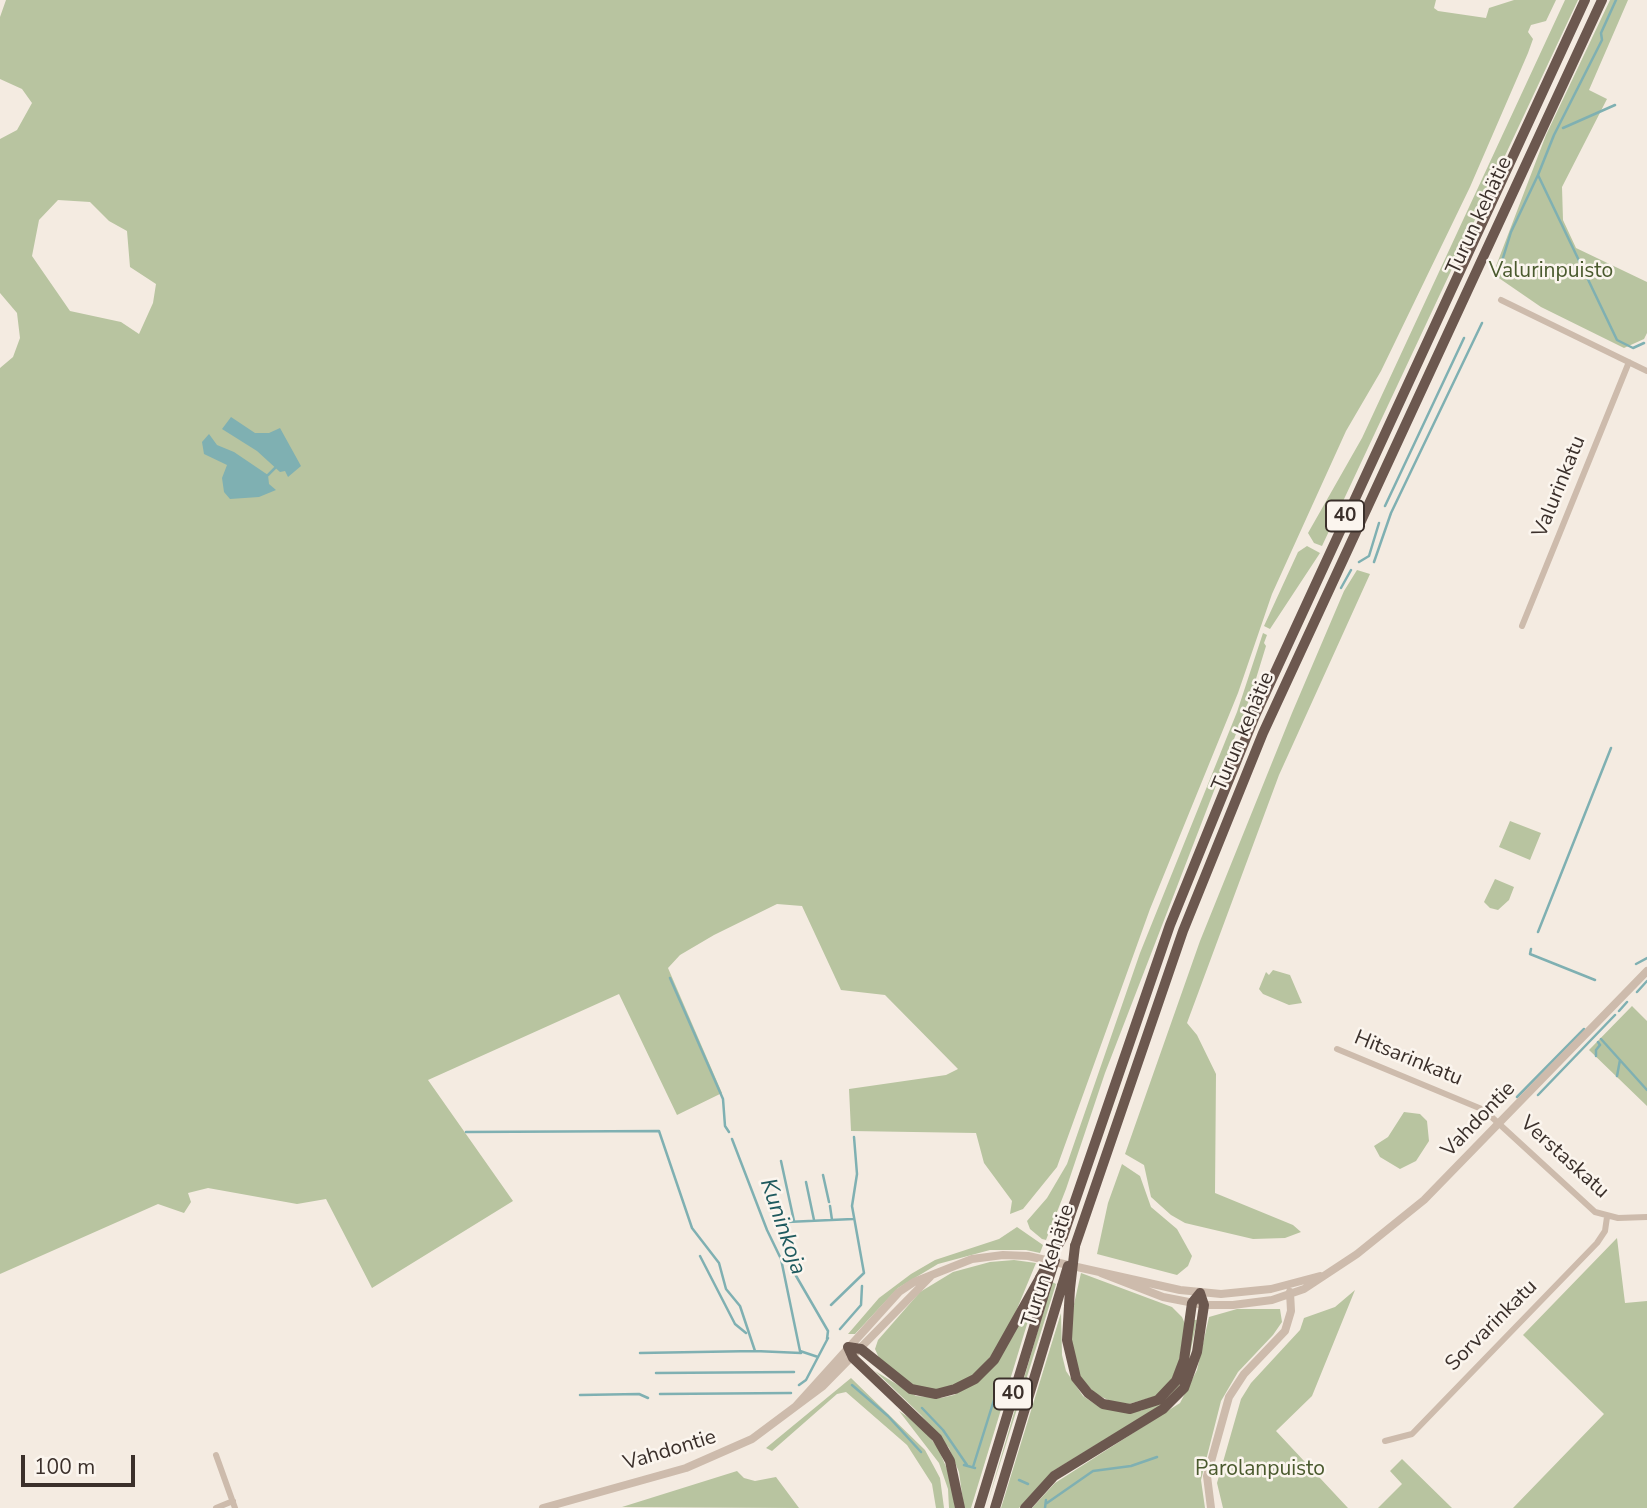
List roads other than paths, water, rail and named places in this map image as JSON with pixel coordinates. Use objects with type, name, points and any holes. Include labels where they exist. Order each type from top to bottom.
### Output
[{"type":"highway","name":"Turun kehätie","points":[[979,1508],[1044,1279],[1064,1232],[1170,925],[1254,718],[1585,0]]},
{"type":"highway","name":"Turun kehätie","points":[[995,1508],[1066,1288],[1075,1246],[1183,931],[1263,733],[1602,0]]},
{"type":"highway","points":[[848,1347],[861,1349],[911,1389],[936,1394],[955,1389],[975,1379],[994,1360],[1044,1279]]},
{"type":"highway","points":[[1066,1288],[1067,1340],[1072,1369],[1088,1393],[1103,1404],[1121,1408],[1150,1404],[1175,1381],[1184,1360],[1192,1303],[1200,1293]]},
{"type":"highway","points":[[1025,1508],[1044,1485],[1075,1461],[1151,1416],[1177,1397],[1195,1364],[1204,1305],[1200,1293]]},
{"type":"highway","points":[[848,1347],[853,1358],[937,1438],[950,1461],[960,1508]]},
{"type":"street","points":[[1501,300],[1647,371]]},
{"type":"street","name":"Valurinkatu","points":[[1522,626],[1629,362]]},
{"type":"street","name":"Vahdontie","points":[[1101,1273],[1141,1290],[1204,1305],[1233,1306],[1291,1296],[1357,1254],[1407,1215],[1500,1124],[1647,971]]},
{"type":"street","name":"Hitsarinkatu","points":[[1337,1049],[1477,1106],[1500,1124]]},
{"type":"street","name":"Verstaskatu","points":[[1500,1124],[1586,1206],[1607,1217],[1647,1217]]},
{"type":"street","name":"Sorvarinkatu","points":[[1385,1441],[1412,1434],[1597,1243],[1605,1231],[1607,1217]]},
{"type":"street","name":"Vahdontie","points":[[796,1406],[899,1292],[933,1274],[972,1259],[1003,1255],[1038,1258],[1200,1293],[1255,1292],[1321,1275]]},
{"type":"street","name":"Vahdontie","points":[[543,1508],[718,1457],[752,1439],[823,1386],[933,1274]]},
{"type":"street","points":[[1211,1508],[1207,1476],[1229,1397],[1244,1374],[1285,1331],[1291,1311],[1288,1285]]},
{"type":"street","points":[[216,1455],[234,1505],[216,1508]]},
{"type":"water","points":[[231,417],[255,433],[269,433],[280,428],[301,466],[288,477],[285,471],[280,472],[257,451],[222,429]]},
{"type":"water","points":[[209,434],[217,445],[234,452],[268,475],[269,484],[276,490],[259,497],[230,499],[224,492],[222,478],[227,465],[204,454],[202,442]]},
{"type":"waterway","points":[[1538,175],[1554,135],[1602,40],[1601,33],[1616,0]]},
{"type":"waterway","points":[[1563,128],[1615,105]]},
{"type":"waterway","points":[[1498,274],[1511,232],[1538,175],[1617,340],[1633,348],[1644,343]]},
{"type":"waterway","points":[[1374,562],[1391,513],[1482,323]]},
{"type":"waterway","points":[[1385,506],[1464,338]]},
{"type":"waterway","points":[[268,475],[275,468]]},
{"type":"waterway","points":[[1359,562],[1369,556],[1379,523]]},
{"type":"waterway","points":[[1341,588],[1351,570]]},
{"type":"waterway","points":[[1538,932],[1611,748]]},
{"type":"waterway","points":[[1531,949],[1530,954],[1595,980]]},
{"type":"waterway","points":[[1636,964],[1647,958]]},
{"type":"waterway","name":"Kuninkoja","points":[[670,978],[723,1099],[725,1126],[729,1132]]},
{"type":"waterway","points":[[1637,992],[1647,981]]},
{"type":"waterway","points":[[1619,1011],[1627,1002]]},
{"type":"waterway","points":[[1538,1095],[1615,1015]]},
{"type":"waterway","points":[[1517,1097],[1584,1029]]},
{"type":"waterway","points":[[1601,1039],[1647,1090]]},
{"type":"waterway","points":[[1596,1056],[1600,1045],[1598,1042]]},
{"type":"waterway","points":[[1617,1076],[1620,1060]]},
{"type":"waterway","points":[[466,1132],[659,1131],[692,1228],[719,1263],[726,1289],[740,1306],[755,1351]]},
{"type":"waterway","points":[[831,1305],[864,1273],[852,1206],[857,1174],[854,1137]]},
{"type":"waterway","name":"Kuninkoja","points":[[732,1139],[781,1259],[800,1351],[818,1357]]},
{"type":"waterway","points":[[781,1161],[794,1221]]},
{"type":"waterway","points":[[823,1175],[829,1202]]},
{"type":"waterway","points":[[806,1182],[814,1220]]},
{"type":"waterway","points":[[830,1206],[832,1220]]},
{"type":"waterway","points":[[787,1222],[853,1219]]},
{"type":"waterway","points":[[700,1256],[735,1324],[746,1333]]},
{"type":"waterway","points":[[788,1262],[828,1331],[827,1339]]},
{"type":"waterway","points":[[840,1329],[861,1305],[862,1286]]},
{"type":"waterway","points":[[799,1385],[806,1380],[828,1338]]},
{"type":"waterway","points":[[640,1353],[801,1353]]},
{"type":"waterway","points":[[656,1373],[794,1372]]},
{"type":"waterway","points":[[973,1467],[999,1384]]},
{"type":"waterway","name":"Kuninkoja","points":[[852,1385],[888,1416],[921,1452]]},
{"type":"waterway","points":[[660,1394],[791,1393]]},
{"type":"waterway","points":[[580,1395],[639,1394],[648,1398]]},
{"type":"waterway","points":[[922,1408],[943,1430],[967,1465]]},
{"type":"waterway","points":[[1047,1503],[1093,1471],[1131,1466],[1157,1457]]},
{"type":"waterway","name":"Kuninkoja","points":[[964,1465],[975,1468]]},
{"type":"waterway","name":"Kuninkoja","points":[[1019,1480],[1028,1484]]},
{"type":"waterway","name":"Kuninkoja","points":[[1045,1508],[1046,1500]]},
{"type":"park label","name":"Valurinpuisto","points":[[1551,272]]},
{"type":"park label","name":"Parolanpuisto","points":[[1260,1470]]}]
